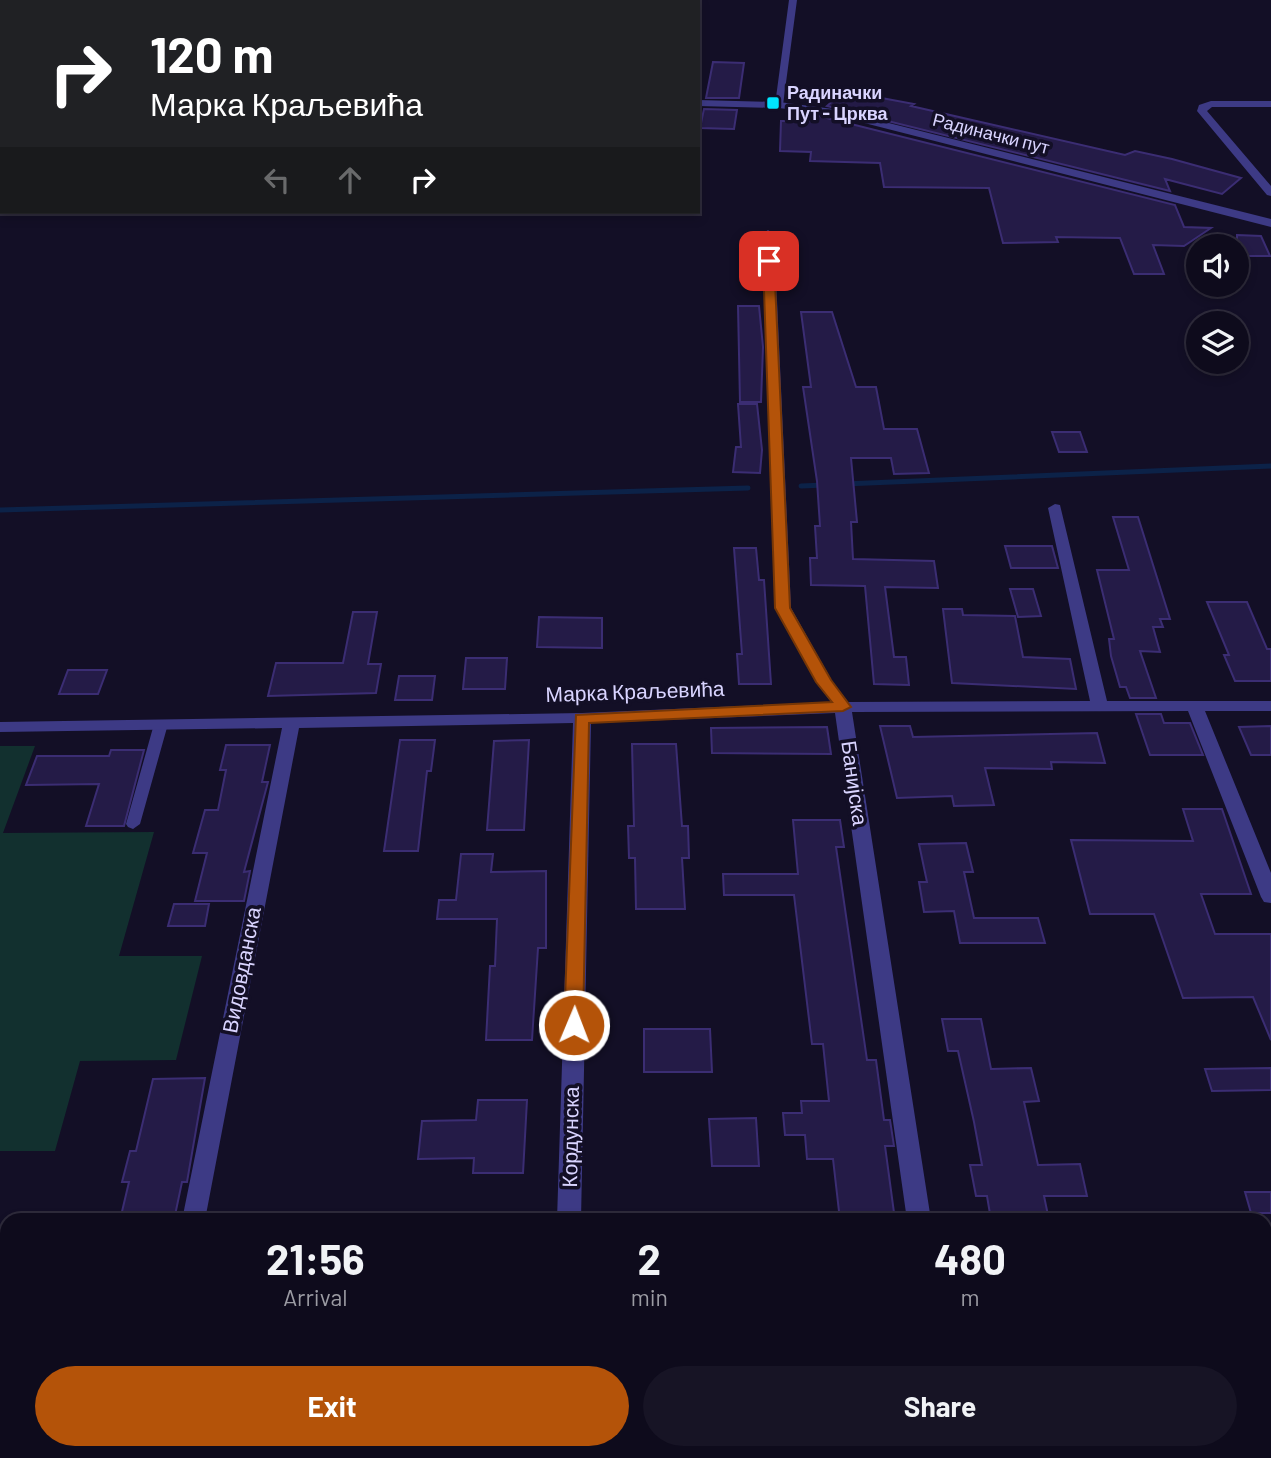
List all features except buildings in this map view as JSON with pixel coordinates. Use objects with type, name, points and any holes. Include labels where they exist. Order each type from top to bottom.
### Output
[{"type":"street","name":"Радиначки пут","points":[[700,103],[779,105],[834,112],[1271,223]]},
{"type":"street","points":[[1271,104],[1211,104],[1203,107],[1202,111],[1271,193]]},
{"type":"street","name":"Банијска","points":[[768,234],[783,608],[824,682],[843,707],[918,1213]]},
{"type":"street","points":[[1055,508],[1100,708]]},
{"type":"street","name":"Марка Краљевића","points":[[0,727],[582,718],[843,707],[1271,706]]},
{"type":"street","points":[[1195,708],[1271,897]]},
{"type":"street","name":"Кордунска","points":[[569,1213],[582,718]]},
{"type":"street","name":"Видовданска","points":[[194,1213],[292,721]]},
{"type":"lane","points":[[779,105],[793,0]]},
{"type":"lane","points":[[134,824],[161,724]]},
{"type":"green space","points":[[0,746],[35,746],[3,833],[154,832],[119,956],[202,956],[176,1060],[80,1061],[55,1151],[0,1151]]},
{"type":"waterway","points":[[844,484],[1271,466]]},
{"type":"waterway","points":[[801,486],[825,485]]},
{"type":"waterway","points":[[0,510],[748,488]]},
{"type":"place","name":"Радиначки Пут - Црква","points":[[773,103]]},
{"type":"route","points":[[574,1025],[582,718],[843,707],[824,682],[783,608],[776,502],[769,261]]}]
